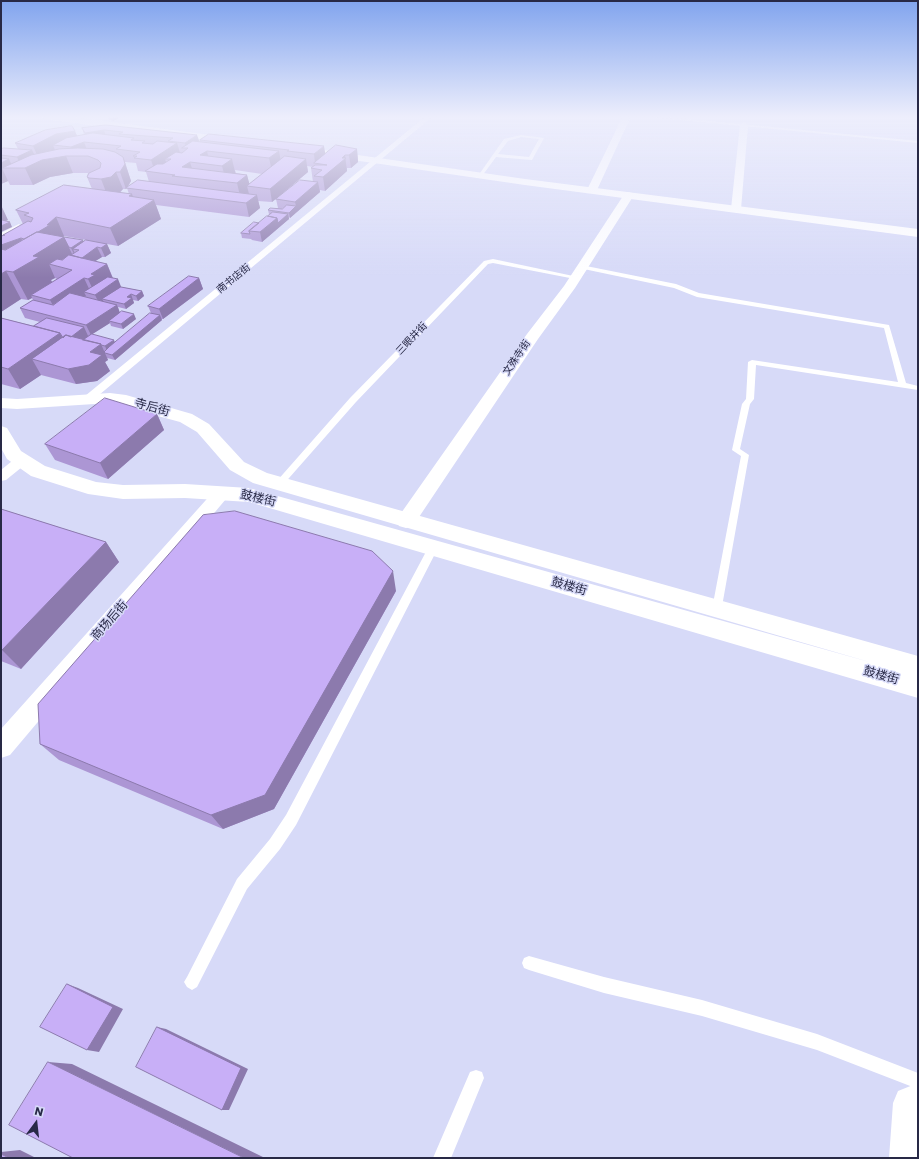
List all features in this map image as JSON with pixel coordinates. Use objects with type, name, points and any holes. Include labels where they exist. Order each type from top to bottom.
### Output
[{"type":"street","name":"南书店街","points":[[89,398],[366,170]]},
{"type":"street","points":[[447,170],[918,233]]},
{"type":"street","points":[[592,190],[601,170]]},
{"type":"street","points":[[736,209],[740,170]]},
{"type":"street","name":"文殊寺街","points":[[406,521],[578,272],[629,195]]},
{"type":"street","name":"寺后街","points":[[1,403],[17,404],[89,398],[120,399],[186,418],[203,428],[237,466],[248,473],[279,484]]},
{"type":"street","points":[[1,432],[14,455],[38,471],[95,489],[123,492],[185,491],[220,494]]},
{"type":"street","points":[[1,478],[22,460]]},
{"type":"street","name":"鼓楼街","points":[[279,484],[918,666]]},
{"type":"street","name":"鼓楼街","points":[[220,494],[249,495],[918,687]]},
{"type":"street","name":"商场后街","points":[[1,747],[220,494]]},
{"type":"street","points":[[906,1158],[910,1103],[918,1099]]},
{"type":"lane","points":[[480,175],[483,170]]},
{"type":"lane","points":[[1,236],[28,222]]},
{"type":"lane","name":"三眼井街","points":[[279,484],[353,400],[409,344],[422,327],[448,304],[486,262],[493,261],[578,272]]},
{"type":"lane","points":[[578,272],[676,286],[697,295],[887,326],[903,385]]},
{"type":"lane","points":[[717,609],[745,455],[736,450],[746,404],[750,399],[752,362],[918,388]]},
{"type":"lane","points":[[192,982],[242,884],[275,844],[291,820],[433,548]]},
{"type":"lane","points":[[529,963],[604,985],[702,1008],[817,1042],[918,1081]]},
{"type":"lane","points":[[442,1158],[476,1078]]},
{"type":"building","points":[[95,170],[121,170],[120,172],[116,172],[111,177],[101,179],[87,177],[89,173]]},
{"type":"building","points":[[207,170],[247,175],[237,183],[172,176],[175,175],[145,171]]},
{"type":"building","points":[[267,170],[293,170],[270,189],[247,186]]},
{"type":"building","points":[[322,170],[331,170],[323,177],[314,176]]},
{"type":"building","points":[[138,180],[257,195],[246,203],[126,188]]},
{"type":"building","points":[[300,180],[318,182],[295,202],[276,199]]},
{"type":"building","points":[[64,185],[132,194],[129,196],[154,200],[110,228],[56,217],[47,225],[50,225],[38,232],[24,239],[21,238],[1,245],[1,236],[28,221],[31,222],[33,218],[24,215],[29,213],[16,210]]},
{"type":"building","points":[[287,205],[296,206],[289,213],[268,210],[270,208],[282,209]]},
{"type":"building","points":[[273,212],[288,214],[278,223],[277,218],[268,216]]},
{"type":"building","points":[[267,216],[277,218],[260,232],[249,231]]},
{"type":"building","points":[[2,220],[10,222],[1,226]]},
{"type":"building","points":[[254,222],[259,223],[249,231],[250,234],[241,233]]},
{"type":"building","points":[[37,232],[64,237],[33,256],[39,257],[13,272],[6,271],[1,274],[1,249],[5,250]]},
{"type":"building","points":[[64,237],[83,240],[71,248]]},
{"type":"building","points":[[86,240],[107,244],[101,248],[97,247],[82,258],[71,255],[79,250],[73,249]]},
{"type":"building","points":[[69,255],[107,264],[91,274],[95,275],[88,279],[84,278],[50,300],[31,295],[72,270],[49,264],[57,259],[62,260]]},
{"type":"building","points":[[189,276],[199,278],[159,309],[148,306]]},
{"type":"building","points":[[108,277],[118,279],[95,295],[84,292]]},
{"type":"building","points":[[121,287],[142,291],[136,296],[131,294],[127,297],[132,298],[124,304],[102,299]]},
{"type":"building","points":[[70,293],[117,305],[86,325],[20,308],[33,300],[53,305]]},
{"type":"building","points":[[122,311],[134,314],[121,324],[109,321]]},
{"type":"building","points":[[150,313],[160,315],[112,355],[104,352],[109,347]]},
{"type":"building","points":[[1,318],[60,333],[8,369],[1,367]]},
{"type":"building","points":[[47,318],[84,327],[71,337],[66,335],[63,338],[60,333],[34,326]]},
{"type":"building","points":[[92,334],[114,340],[105,346],[83,340]]},
{"type":"building","points":[[66,335],[101,344],[90,352],[102,355],[89,365],[68,369],[32,359]]},
{"type":"building","points":[[105,398],[157,414],[100,463],[45,444]]},
{"type":"building","points":[[1,509],[106,542],[2,650],[1,650]]},
{"type":"building","points":[[235,511],[372,551],[393,571],[265,795],[211,815],[40,744],[38,704],[203,515]]},
{"type":"building","points":[[67,984],[113,1007],[87,1050],[40,1027]]},
{"type":"building","points":[[157,1027],[241,1068],[222,1110],[136,1067]]},
{"type":"building","points":[[48,1062],[244,1158],[73,1158],[9,1125]]},
{"type":"building","points":[[1,1154],[9,1158],[1,1158]]}]
